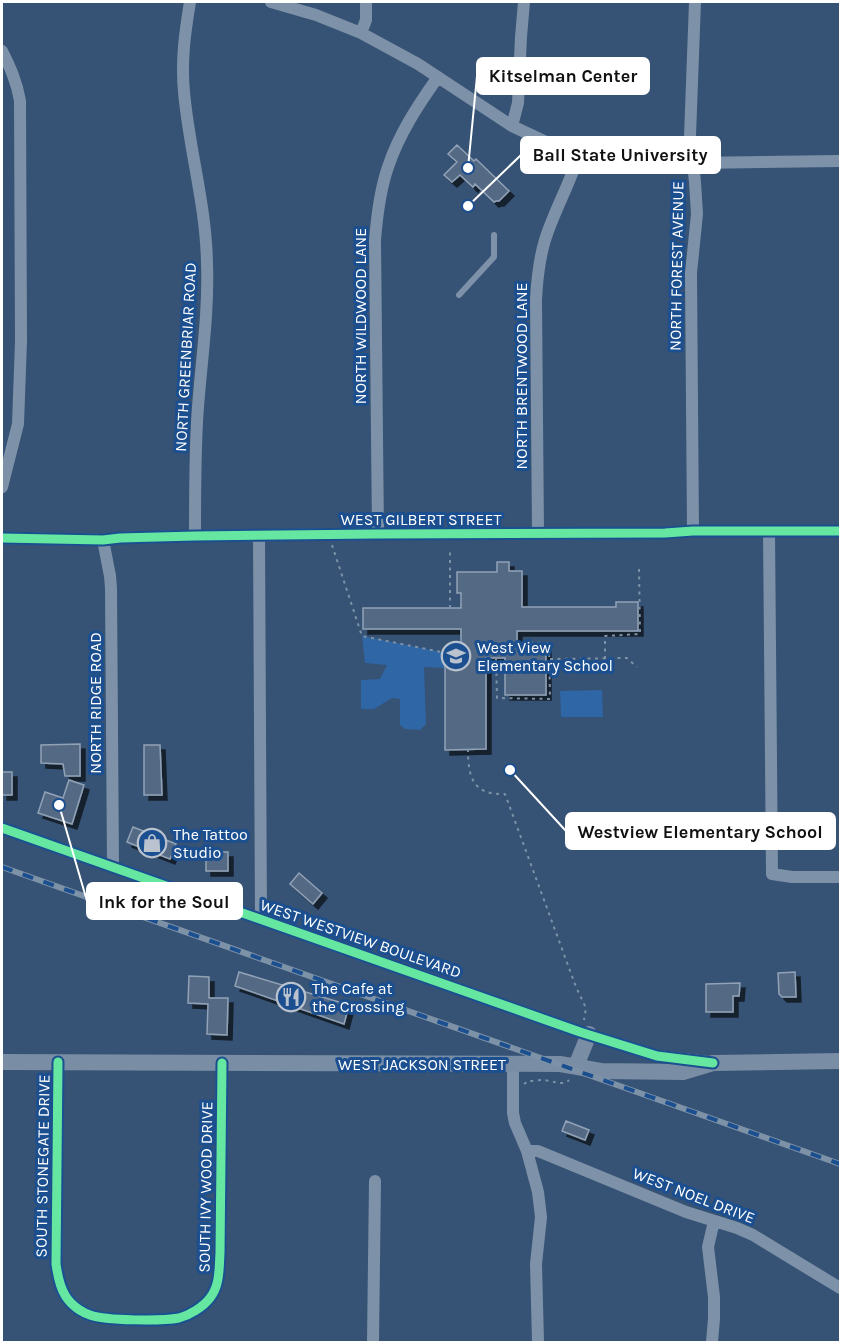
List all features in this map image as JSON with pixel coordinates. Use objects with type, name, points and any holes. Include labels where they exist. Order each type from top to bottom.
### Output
[{"type":"main road","points":[[573,1070],[587,1027]]},
{"type":"main road","name":"WEST JACKSON STREET","points":[[2,1062],[560,1064],[573,1070],[683,1072],[713,1063],[840,1061]]},
{"type":"street","name":"NORTH GREENBRIAR ROAD","points":[[190,2],[185,26],[184,91],[199,183],[207,264],[205,330],[197,421],[195,536]]},
{"type":"street","points":[[271,2],[316,15],[361,33],[402,54],[512,126],[579,154],[622,161],[692,163],[840,161]]},
{"type":"street","points":[[361,33],[366,20],[366,2]]},
{"type":"street","points":[[512,126],[518,104],[520,37],[524,2]]},
{"type":"street","name":"NORTH FOREST AVENUE","points":[[693,531],[691,273],[697,214],[690,135],[695,2]]},
{"type":"street","points":[[2,51],[16,81],[20,101],[21,341],[18,424],[2,488]]},
{"type":"street","name":"NORTH WILDWOOD LANE","points":[[378,534],[375,240],[378,212],[388,167],[396,146],[438,77]]},
{"type":"street","name":"NORTH BRENTWOOD LANE","points":[[538,533],[537,276],[545,239],[579,154]]},
{"type":"street","points":[[769,531],[772,874],[792,877],[840,877]]},
{"type":"street","name":"WEST GILBERT STREET","points":[[2,538],[103,540],[259,535],[840,531]]},
{"type":"street","points":[[259,535],[261,919]]},
{"type":"street","name":"NORTH RIDGE ROAD","points":[[103,540],[111,588],[113,867]]},
{"type":"street","name":"WEST WESTVIEW BOULEVARD","points":[[2,828],[261,919],[587,1027],[657,1056],[713,1063]]},
{"type":"street","name":"SOUTH STONEGATE DRIVE","points":[[58,1062],[56,1264],[61,1286],[70,1302],[91,1316],[139,1320],[179,1318],[201,1306]]},
{"type":"street","name":"SOUTH IVY WOOD DRIVE","points":[[201,1306],[212,1296],[219,1278],[222,1063]]},
{"type":"street","points":[[513,1064],[513,1113],[527,1151],[538,1192],[541,1217],[536,1264],[538,1342]]},
{"type":"street","name":"WEST NOEL DRIVE","points":[[527,1151],[538,1151],[686,1212],[738,1228],[840,1288]]},
{"type":"street","points":[[373,1342],[375,1181]]},
{"type":"street","points":[[712,1342],[714,1297],[708,1248],[714,1221]]},
{"type":"lane","points":[[459,295],[494,256],[494,235]]},
{"type":"path","points":[[332,545],[362,636],[441,652],[461,652]]},
{"type":"path","points":[[450,549],[450,608]]},
{"type":"path","points":[[605,659],[605,636],[640,634],[639,566]]},
{"type":"path","points":[[496,658],[497,698],[550,699],[549,643],[517,642]]},
{"type":"path","points":[[550,659],[627,658],[637,667]]},
{"type":"path","points":[[468,749],[470,775],[478,787],[494,794],[505,794],[576,987],[586,1008],[587,1027]]},
{"type":"path","points":[[522,1088],[528,1081],[550,1081],[563,1084],[568,1081],[573,1070]]},
{"type":"shaded area","points":[[362,636],[441,652],[445,657],[445,668],[424,667],[426,724],[420,730],[405,729],[400,725],[400,699],[392,698],[374,709],[361,709],[361,680],[380,679],[387,665],[365,663]]},
{"type":"shaded area","points":[[602,690],[603,717],[561,717],[560,691]]},
{"type":"building","points":[[457,145],[474,161],[476,159],[509,191],[499,201],[494,202],[475,184],[473,187],[460,175],[452,182],[444,175],[457,162],[448,154]]},
{"type":"building","points":[[497,562],[509,562],[509,571],[522,571],[522,607],[616,607],[616,602],[638,602],[638,631],[517,631],[517,644],[546,644],[546,695],[505,695],[505,658],[486,658],[486,749],[445,750],[445,657],[461,657],[461,629],[363,629],[363,608],[461,608],[461,593],[457,593],[457,572],[497,572]]},
{"type":"building","points":[[80,744],[80,776],[65,776],[63,764],[41,763],[41,745]]},
{"type":"building","points":[[144,745],[160,745],[162,795],[144,795]]},
{"type":"building","points":[[2,772],[12,772],[12,795],[2,795]]},
{"type":"building","points":[[69,780],[84,785],[72,824],[38,813],[45,792],[63,798]]},
{"type":"building","name":"The Tattoo Studio","points":[[133,827],[176,844],[170,859],[127,842]]},
{"type":"building","points":[[206,852],[228,852],[228,871],[206,871]]},
{"type":"building","points":[[299,873],[322,893],[313,904],[290,884]]},
{"type":"building","points":[[239,972],[349,1005],[344,1024],[235,986]]},
{"type":"building","points":[[795,972],[796,997],[782,997],[779,994],[778,973]]},
{"type":"building","points":[[189,976],[209,977],[209,998],[228,998],[227,1035],[207,1034],[208,1004],[188,1003]]},
{"type":"building","points":[[740,983],[739,996],[733,996],[733,1012],[706,1012],[706,984]]},
{"type":"building","points":[[566,1121],[589,1130],[585,1140],[562,1131]]},
{"type":"railway","points":[[2,867],[840,1164]]},
{"type":"cycle path","points":[[2,538],[103,540],[195,536],[840,531]]},
{"type":"cycle path","points":[[2,828],[580,1032],[657,1056],[713,1063]]},
{"type":"cycle path","points":[[58,1062],[56,1264],[60,1285],[71,1303],[85,1313],[98,1317],[134,1320],[183,1317],[204,1304],[216,1288],[220,1253],[222,1063]]},
{"type":"place","name":"Kitselman Center","points":[[468,168]]},
{"type":"place","name":"Ball State University","points":[[468,206]]},
{"type":"place","name":"West View Elementary School","points":[[456,656]]},
{"type":"place","name":"Westview Elementary School","points":[[510,770]]},
{"type":"place","name":"Ink for the Soul","points":[[59,805]]},
{"type":"place","name":"The Tattoo Studio","points":[[152,843]]},
{"type":"place","name":"The Cafe at the Crossing","points":[[291,997]]}]
